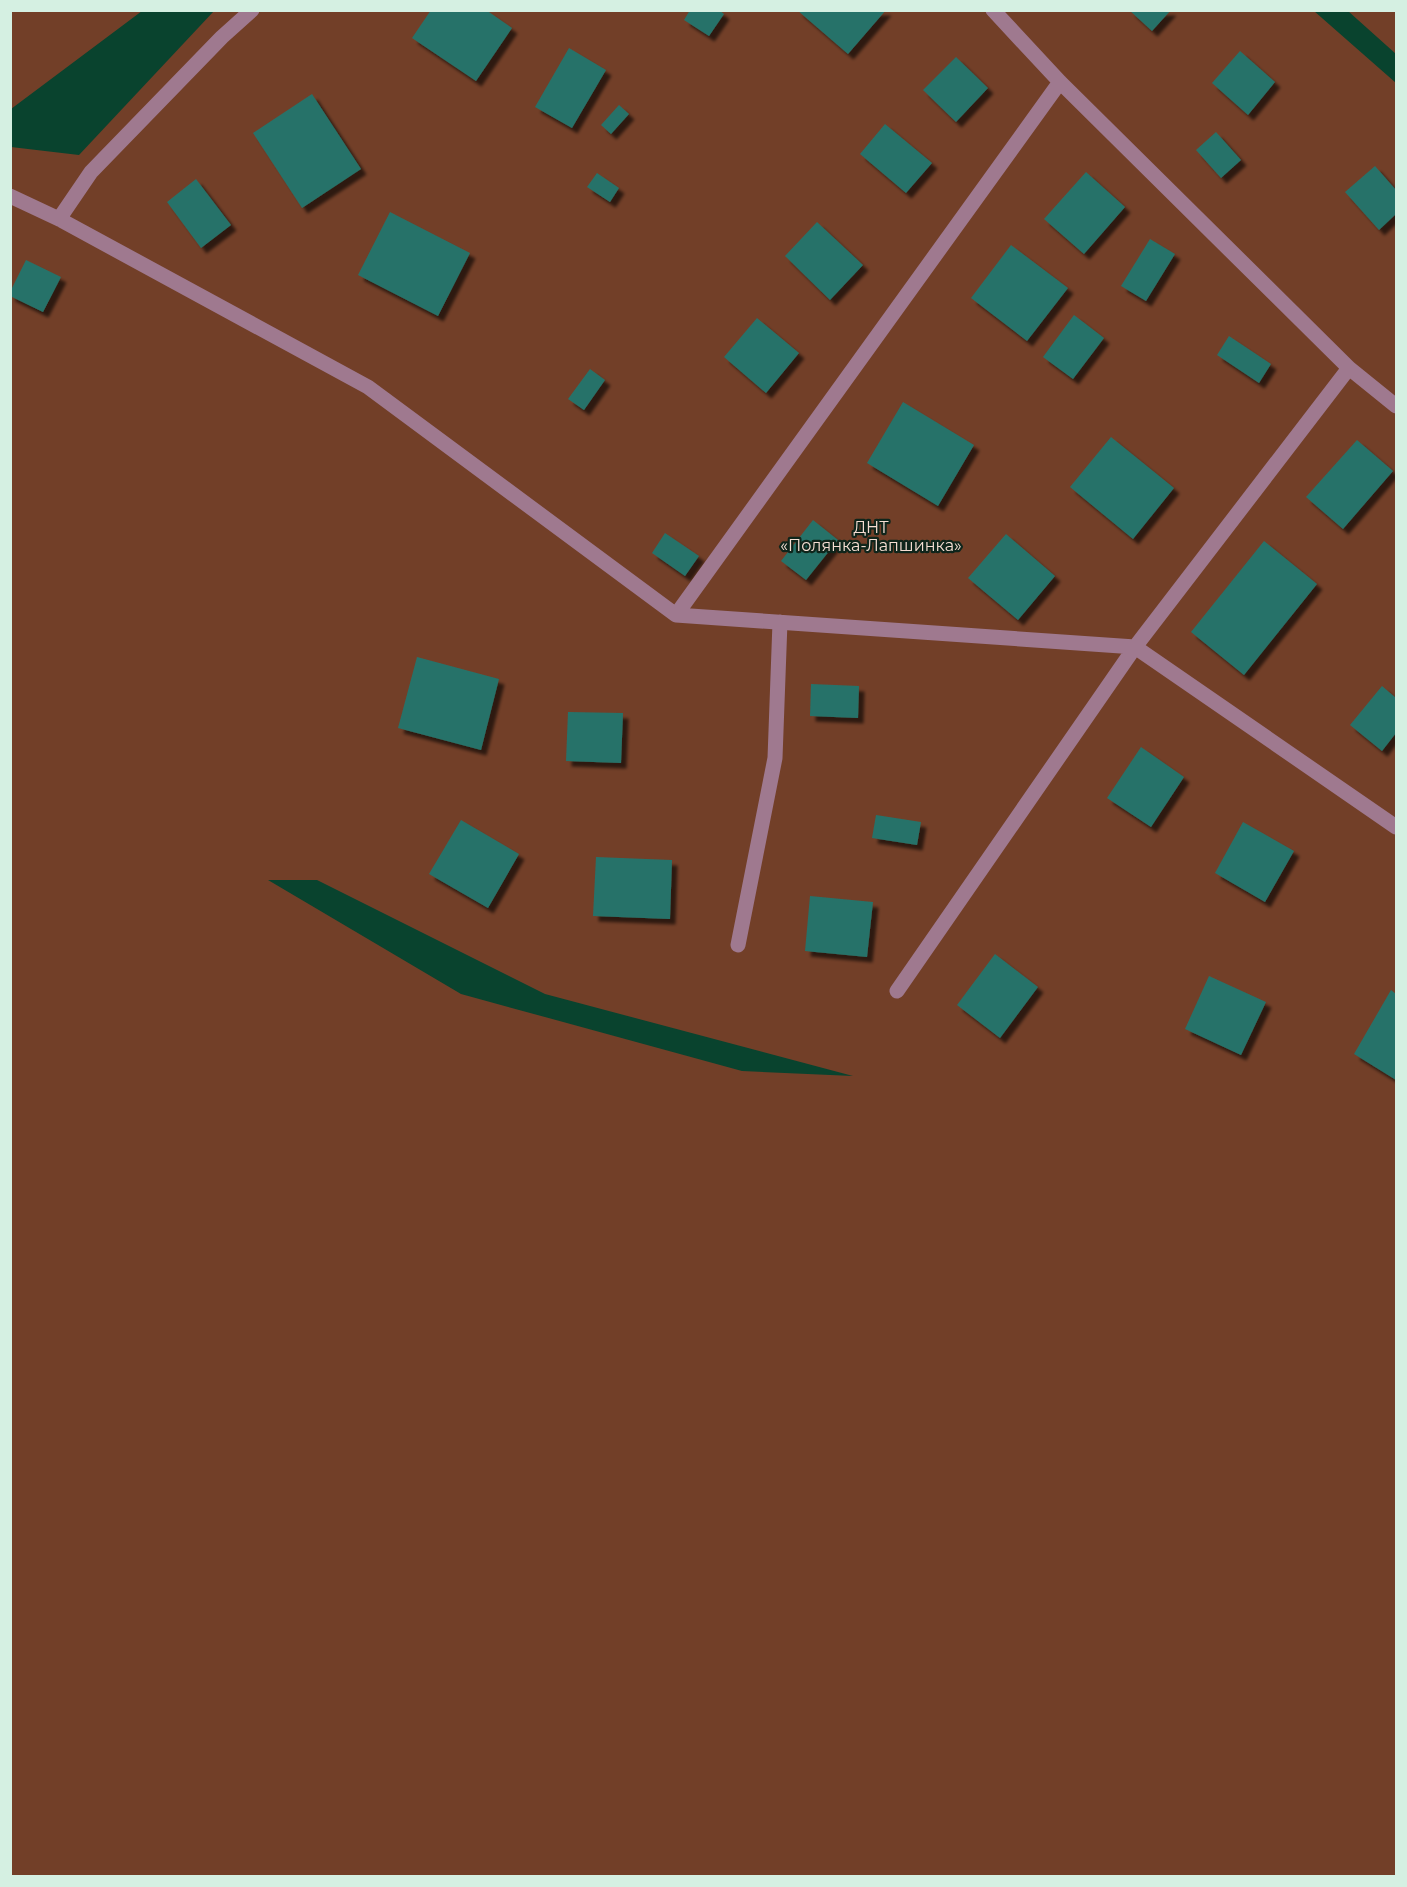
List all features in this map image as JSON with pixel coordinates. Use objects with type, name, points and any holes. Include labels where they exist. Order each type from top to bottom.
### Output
[{"type":"street","points":[[59,219],[91,172],[222,37],[252,10]]},
{"type":"street","points":[[993,10],[1060,82],[1349,368],[1396,406]]},
{"type":"street","points":[[676,615],[1060,82]]},
{"type":"street","points":[[10,196],[59,219],[368,387],[676,615],[1135,647],[1396,827]]},
{"type":"street","points":[[897,991],[1135,647],[1349,368]]},
{"type":"street","points":[[738,945],[775,758],[780,622]]},
{"type":"green space","points":[[11,10],[142,10],[142,11],[11,109]]},
{"type":"green space","name":"ДНТ «Полянка-Лапшинка»","points":[[214,11],[1314,11],[1396,83],[1396,1876],[11,1876],[11,147],[79,155]],"holes":[[[268,880],[317,880],[545,994],[853,1076],[742,1071],[461,994]]]},
{"type":"green space","points":[[1348,11],[1396,11],[1396,54]]},
{"type":"building","points":[[431,10],[486,10],[512,28],[476,81],[412,38]]},
{"type":"building","points":[[690,10],[719,10],[724,14],[709,36],[684,20]]},
{"type":"building","points":[[797,10],[886,10],[848,54]]},
{"type":"building","points":[[1129,10],[1171,10],[1152,31]]},
{"type":"building","points":[[569,48],[606,70],[572,128],[535,107]]},
{"type":"building","points":[[1240,51],[1275,82],[1248,115],[1212,83]]},
{"type":"building","points":[[956,57],[988,88],[956,122],[923,90]]},
{"type":"building","points":[[312,94],[361,169],[302,208],[253,133]]},
{"type":"building","points":[[619,105],[629,114],[611,134],[601,125]]},
{"type":"building","points":[[885,124],[932,163],[906,193],[860,154]]},
{"type":"building","points":[[1216,132],[1241,160],[1221,178],[1196,150]]},
{"type":"building","points":[[1375,166],[1396,190],[1396,214],[1379,230],[1345,192]]},
{"type":"building","points":[[1086,172],[1125,207],[1084,254],[1044,219]]},
{"type":"building","points":[[597,173],[619,188],[610,202],[587,187]]},
{"type":"building","points":[[196,179],[231,225],[201,248],[167,202]]},
{"type":"building","points":[[390,212],[470,253],[438,316],[358,275]]},
{"type":"building","points":[[817,222],[863,265],[830,300],[785,256]]},
{"type":"building","points":[[1150,239],[1175,254],[1146,301],[1121,286]]},
{"type":"building","points":[[1011,245],[1068,288],[1027,341],[971,298]]},
{"type":"building","points":[[26,260],[61,277],[43,312],[10,296]]},
{"type":"building","points":[[1074,315],[1104,338],[1073,379],[1043,357]]},
{"type":"building","points":[[757,318],[799,353],[766,393],[724,357]]},
{"type":"building","points":[[1229,336],[1271,364],[1259,383],[1217,355]]},
{"type":"building","points":[[590,369],[605,380],[584,410],[568,399]]},
{"type":"building","points":[[903,402],[974,445],[938,506],[867,463]]},
{"type":"building","points":[[1111,437],[1174,488],[1133,539],[1070,487]]},
{"type":"building","points":[[1357,440],[1393,471],[1343,529],[1306,497]]},
{"type":"building","points":[[813,520],[838,540],[806,580],[781,561]]},
{"type":"building","points":[[665,533],[699,556],[685,576],[652,553]]},
{"type":"building","points":[[1006,534],[1055,576],[1018,620],[968,578]]},
{"type":"building","points":[[1264,541],[1317,584],[1244,675],[1191,632]]},
{"type":"building","points":[[417,657],[499,679],[481,750],[398,728]]},
{"type":"building","points":[[811,684],[859,686],[858,718],[810,716]]},
{"type":"building","points":[[1382,686],[1396,698],[1396,733],[1382,751],[1350,725]]},
{"type":"building","points":[[568,712],[623,713],[621,763],[566,761]]},
{"type":"building","points":[[1141,747],[1184,777],[1151,827],[1107,798]]},
{"type":"building","points":[[876,815],[921,822],[917,845],[872,838]]},
{"type":"building","points":[[461,820],[519,854],[488,908],[429,874]]},
{"type":"building","points":[[1243,822],[1294,851],[1265,902],[1215,873]]},
{"type":"building","points":[[596,857],[672,860],[670,919],[593,916]]},
{"type":"building","points":[[810,896],[873,902],[867,957],[805,951]]},
{"type":"building","points":[[995,954],[1038,987],[1000,1038],[957,1005]]},
{"type":"building","points":[[1209,976],[1266,1002],[1241,1055],[1185,1029]]},
{"type":"building","points":[[1391,990],[1396,994],[1396,1080],[1354,1054]]}]
